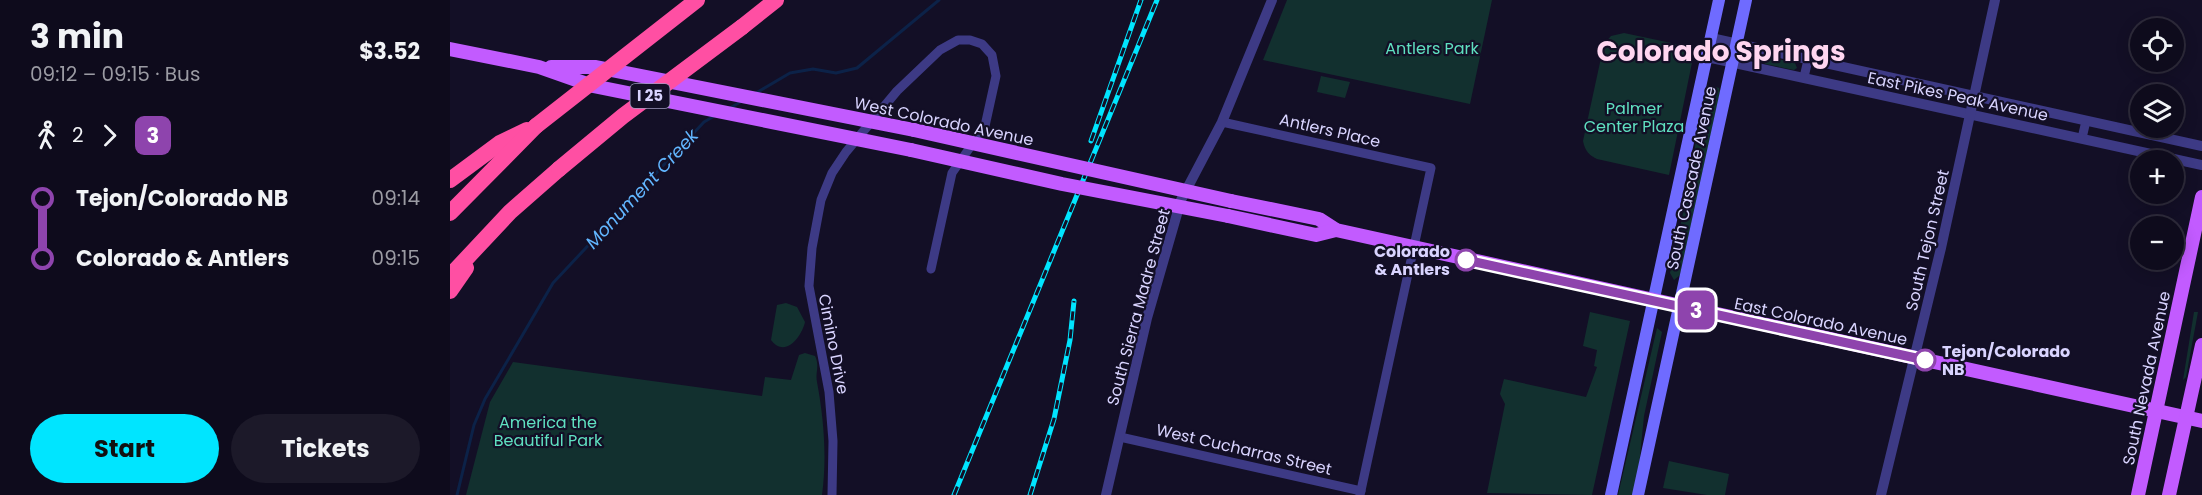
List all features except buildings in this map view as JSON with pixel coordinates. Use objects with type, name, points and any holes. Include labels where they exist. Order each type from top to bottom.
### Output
[{"type":"highway","points":[[450,213],[536,126],[697,0]]},
{"type":"highway","name":"I 25","points":[[450,276],[488,235],[559,169],[623,116],[776,0]]},
{"type":"highway","points":[[450,180],[500,143],[536,126]]},
{"type":"highway","points":[[450,291],[488,235]]},
{"type":"main road","name":"South Cascade Avenue","points":[[1611,495],[1719,0]]},
{"type":"main road","name":"South Cascade Avenue","points":[[1638,495],[1746,0]]},
{"type":"main road","name":"West Colorado Avenue","points":[[450,50],[539,68],[592,86],[858,138],[1062,184],[1316,235],[1336,230]]},
{"type":"main road","name":"West Colorado Avenue","points":[[539,68],[596,67],[872,122],[1318,219],[1336,230],[1680,306]]},
{"type":"main road","name":"South Nevada Avenue","points":[[2138,495],[2202,197]]},
{"type":"main road","name":"East Colorado Avenue","points":[[1680,306],[2202,421]]},
{"type":"main road","points":[[2169,495],[2202,345]]},
{"type":"street","name":"South Sierra Madre Street","points":[[1106,495],[1147,318],[1181,200],[1222,122],[1272,0]]},
{"type":"street","name":"South Tejon Street","points":[[1881,495],[1995,0]]},
{"type":"street","name":"East Pikes Peak Avenue","points":[[1711,38],[2202,146]]},
{"type":"street","name":"Cimino Drive","points":[[832,495],[833,441],[829,392],[809,297],[812,248],[825,188],[858,138],[908,79],[940,50],[958,40],[970,39],[982,44],[992,55],[996,76],[985,126],[952,173],[931,269]]},
{"type":"street","name":"East Pikes Peak Avenue","points":[[1707,57],[2202,165]]},
{"type":"street","points":[[1804,77],[1808,60]]},
{"type":"street","points":[[2082,138],[2086,121]]},
{"type":"street","name":"Antlers Place","points":[[1222,122],[1431,168],[1414,248]]},
{"type":"street","points":[[1360,493],[1414,248]]},
{"type":"street","name":"West Cucharras Street","points":[[1120,437],[1360,493]]},
{"type":"green space","name":"Antlers Park","points":[[1287,0],[1492,0],[1470,104],[1263,60]]},
{"type":"green space","name":"Palmer Center Plaza","points":[[1624,33],[1695,48],[1669,175],[1597,159],[1588,152],[1583,141],[1604,44],[1611,36]]},
{"type":"green space","points":[[1766,56],[1795,63],[1797,68],[1794,70],[1765,64],[1763,61]]},
{"type":"green space","points":[[1321,76],[1350,82],[1345,98],[1317,92]]},
{"type":"green space","points":[[1710,85],[1719,88],[1720,92],[1680,275],[1674,280],[1670,273],[1689,181],[1701,104]]},
{"type":"green space","points":[[786,303],[797,307],[805,322],[797,339],[782,347],[771,340],[777,305]]},
{"type":"green space","points":[[1590,312],[1630,321],[1592,495],[1487,493],[1505,404],[1500,394],[1504,379],[1586,397],[1597,367],[1594,366],[1597,350],[1583,346]]},
{"type":"green space","points":[[2194,312],[2198,312],[2186,377],[2183,380]]},
{"type":"green space","points":[[1657,328],[1662,332],[1644,416],[1639,466],[1633,495],[1618,495]]},
{"type":"green space","name":"America the Beautiful Park","points":[[805,353],[815,356],[817,363],[824,439],[822,495],[466,495],[490,402],[513,362],[762,396],[765,377],[791,380],[799,355]]},
{"type":"green space","points":[[1669,461],[1729,474],[1725,495],[1707,495],[1663,488]]},
{"type":"waterway","name":"Monument Creek","points":[[756,93],[790,73],[813,69],[836,73],[857,68],[939,0]]},
{"type":"waterway","name":"Monument Creek","points":[[730,108],[742,101]]},
{"type":"waterway","name":"Monument Creek","points":[[457,495],[474,425],[485,399],[553,283],[704,122],[716,115]]},
{"type":"railway","points":[[1091,141],[1141,0]]},
{"type":"railway","points":[[954,495],[1157,0]]},
{"type":"railway","points":[[1030,495],[1054,419],[1070,340],[1074,301]]},
{"type":"bus line","name":"3","points":[[1466,260],[1925,360]]},
{"type":"place","name":"Colorado & Antlers","points":[[1466,260]]},
{"type":"place","name":"Tejon/Colorado NB","points":[[1925,360]]},
{"type":"district","name":"Colorado Springs","points":[[1721,51]]}]
